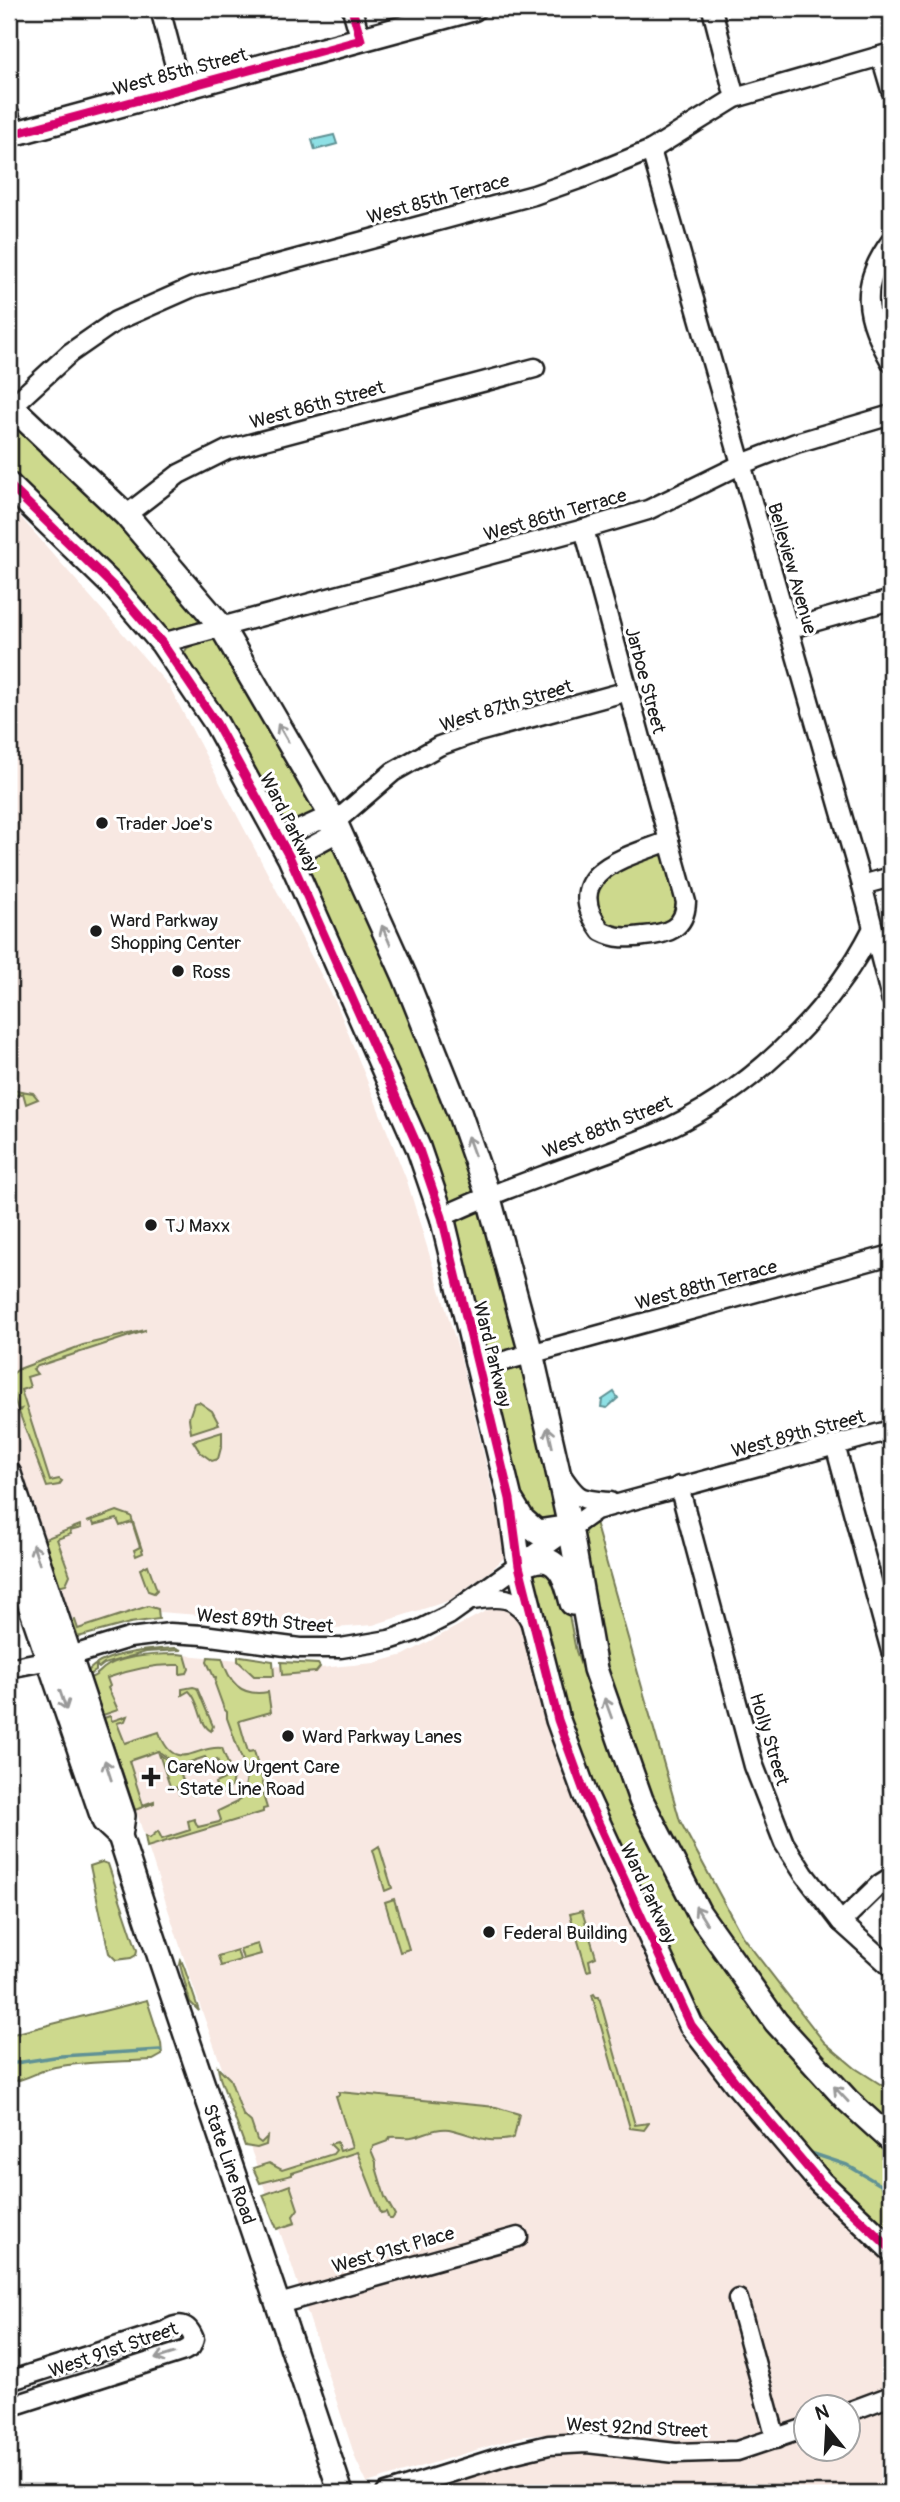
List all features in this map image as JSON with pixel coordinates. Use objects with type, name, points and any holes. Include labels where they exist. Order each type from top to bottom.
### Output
[{"type":"main road","name":"West 85th Street","points":[[11,127],[181,88],[473,9]]},
{"type":"main road","name":"Ward Parkway","points":[[10,407],[125,515],[221,626],[335,821],[405,977],[488,1195],[531,1353],[557,1467],[595,1669],[641,1800],[699,1913],[776,2022],[847,2100],[891,2140]]},
{"type":"main road","name":"Ward Parkway","points":[[9,485],[114,587],[162,643],[216,723],[285,848],[418,1147],[442,1217],[510,1499],[519,1566],[558,1720],[585,1794],[691,2025],[749,2100],[820,2182],[891,2249]]},
{"type":"main road","name":"State Line Road","points":[[9,1474],[59,1658]]},
{"type":"main road","points":[[510,1499],[523,1520],[537,1532],[570,1527]]},
{"type":"main road","name":"State Line Road","points":[[9,1542],[123,1815],[120,1836],[176,2010],[279,2304],[341,2493]]},
{"type":"main road","points":[[519,1566],[541,1560],[550,1561],[561,1573],[568,1587],[585,1660],[595,1669]]},
{"type":"street","points":[[160,9],[181,88]]},
{"type":"street","points":[[352,9],[361,40]]},
{"type":"street","points":[[712,9],[735,98]]},
{"type":"street","points":[[886,55],[891,90]]},
{"type":"street","name":"West 85th Terrace","points":[[10,407],[70,353],[116,321],[192,287],[534,195],[650,150],[735,98],[886,55]]},
{"type":"street","name":"Belleview Avenue","points":[[650,150],[862,886],[891,998]]},
{"type":"street","points":[[891,241],[878,258],[869,286],[868,310],[878,341],[891,362]]},
{"type":"street","name":"West 86th Street","points":[[125,515],[180,474],[227,450],[535,368]]},
{"type":"street","name":"West 86th Terrace","points":[[162,643],[648,510],[742,464],[796,443],[891,415]]},
{"type":"street","name":"Jarboe Street","points":[[584,529],[686,902],[686,910],[680,924],[668,932],[621,938],[601,931],[588,907],[589,886],[594,876],[612,862],[669,841]]},
{"type":"street","points":[[788,629],[891,600]]},
{"type":"street","name":"West 87th Street","points":[[285,848],[329,837],[335,821],[393,772],[439,746],[478,732],[628,691]]},
{"type":"street","points":[[862,886],[891,877]]},
{"type":"street","name":"West 88th Street","points":[[442,1217],[488,1195],[656,1133],[702,1110],[740,1085],[782,1050],[815,1013],[857,959],[872,930]]},
{"type":"street","name":"West 88th Terrace","points":[[479,1368],[891,1255]]},
{"type":"street","name":"West 89th Street","points":[[9,1668],[59,1658],[130,1638],[170,1633],[300,1648],[363,1646],[407,1635],[449,1615],[596,1510],[891,1430]]},
{"type":"street","points":[[835,1445],[891,1651]]},
{"type":"street","points":[[557,1467],[580,1499],[621,1503]]},
{"type":"street","name":"Holly Street","points":[[679,1486],[754,1766],[784,1843],[841,1922],[891,1967]]},
{"type":"street","points":[[468,1601],[492,1597],[505,1598],[518,1604],[538,1636]]},
{"type":"street","points":[[841,1922],[880,1884],[891,1877]]},
{"type":"street","name":"West 91st Place","points":[[279,2304],[518,2237]]},
{"type":"street","points":[[738,2299],[776,2439]]},
{"type":"street","name":"West 91st Street","points":[[9,2381],[164,2331],[174,2325],[182,2324],[191,2329],[194,2339],[191,2347],[184,2351],[9,2407]]},
{"type":"street","points":[[862,2407],[891,2396]]},
{"type":"street","name":"West 92nd Street","points":[[386,2493],[507,2455],[549,2445],[587,2442],[676,2452],[737,2451],[792,2433]]},
{"type":"shaded area","name":"Ward Parkway Shopping Center","points":[[9,504],[169,686],[337,1005],[407,1181],[460,1355],[504,1539],[506,1556],[489,1572],[448,1601],[373,1625],[297,1631],[199,1615],[158,1612],[78,1630],[65,1604],[9,1448]]},
{"type":"shaded area","points":[[503,1605],[522,1624],[578,1802],[619,1901],[652,1970],[673,2005],[891,2260],[891,2385],[862,2396],[862,2394],[792,2394],[792,2423],[752,2437],[689,2446],[586,2434],[556,2433],[519,2437],[367,2483],[356,2460],[291,2263],[192,1983],[93,1678],[101,1671],[184,1655],[272,1666],[320,1668],[374,1663],[404,1655],[495,1606]]},
{"type":"shaded area","points":[[891,2403],[891,2493],[425,2493],[460,2482],[494,2465],[523,2457],[558,2453],[616,2454],[792,2437],[792,2464],[862,2464],[862,2414]]},
{"type":"green space","points":[[9,423],[15,423],[159,566],[199,615],[192,629],[177,633],[166,631],[9,472]]},
{"type":"green space","points":[[210,637],[217,639],[316,810],[314,815],[290,823],[283,820],[186,659],[184,653],[187,648]]},
{"type":"green space","points":[[331,845],[340,849],[358,885],[468,1160],[474,1185],[472,1192],[455,1202],[448,1203],[402,1084],[308,867],[313,856]]},
{"type":"green space","points":[[660,853],[666,859],[679,902],[676,915],[665,926],[619,930],[605,923],[597,911],[596,887],[607,873]]},
{"type":"green space","points":[[9,1089],[33,1093],[38,1099],[26,1104],[23,1093],[9,1098]]},
{"type":"green space","points":[[483,1210],[520,1343],[515,1351],[490,1356],[483,1349],[452,1231],[454,1218]]},
{"type":"green space","points":[[145,1330],[38,1366],[33,1369],[37,1374],[27,1377],[30,1387],[21,1390],[50,1481],[62,1481],[59,1485],[47,1487],[19,1412],[21,1409],[18,1410],[9,1384],[11,1375],[19,1369],[83,1345]]},
{"type":"green space","points":[[522,1366],[528,1370],[558,1510],[555,1519],[541,1525],[525,1511],[493,1380],[496,1373]]},
{"type":"green space","points":[[199,1402],[212,1411],[219,1424],[191,1433],[189,1418],[194,1403]]},
{"type":"green space","points":[[222,1432],[218,1459],[212,1461],[200,1452],[193,1441]]},
{"type":"green space","points":[[117,1511],[131,1516],[143,1553],[136,1556],[134,1550],[140,1547],[132,1522],[120,1526],[117,1519],[94,1525],[92,1520]]},
{"type":"green space","points":[[595,1522],[680,1821],[742,1936],[824,2042],[855,2068],[891,2091],[891,2130],[818,2054],[750,1973],[710,1914],[679,1859],[640,1771],[606,1665],[580,1549],[582,1536]]},
{"type":"green space","points":[[80,1525],[81,1528],[57,1539],[70,1575],[66,1584],[58,1586],[42,1540]]},
{"type":"green space","points":[[148,1565],[157,1590],[154,1593],[148,1591],[140,1569]]},
{"type":"green space","points":[[544,1569],[563,1584],[576,1651],[583,1672],[657,1852],[891,2152],[891,2239],[854,2204],[716,2045],[688,2002],[617,1850],[563,1711],[532,1578]]},
{"type":"green space","points":[[148,1606],[158,1609],[159,1619],[130,1623],[78,1637],[72,1621],[75,1620],[78,1629]]},
{"type":"green space","points":[[176,1648],[181,1650],[146,1652],[104,1664],[99,1668],[96,1665],[96,1671],[89,1675],[89,1670],[96,1664],[117,1656],[142,1651]]},
{"type":"green space","points":[[185,1655],[189,1669],[187,1673],[180,1674],[180,1665],[161,1665],[107,1678],[110,1686],[108,1688],[118,1710],[103,1715],[90,1678],[120,1660]]},
{"type":"green space","points":[[241,1656],[273,1661],[274,1676],[254,1676],[238,1661]]},
{"type":"green space","points":[[208,1657],[222,1658],[232,1681],[243,1690],[268,1692],[271,1712],[239,1721],[248,1752],[254,1751],[266,1793],[263,1795],[267,1808],[263,1809],[263,1812],[147,1847],[145,1836],[150,1838],[158,1831],[162,1839],[190,1830],[188,1821],[194,1819],[198,1827],[219,1822],[221,1820],[218,1811],[237,1802],[244,1794],[248,1770],[215,1684],[216,1678],[207,1662]]},
{"type":"green space","points":[[281,1662],[318,1664],[320,1667],[316,1672],[282,1675]]},
{"type":"green space","points":[[197,1688],[213,1726],[211,1731],[204,1723],[189,1691],[182,1695],[182,1689]]},
{"type":"green space","points":[[110,1716],[112,1721],[127,1716],[125,1721],[117,1723],[125,1743],[159,1732],[165,1745],[179,1755],[222,1748],[233,1777],[231,1787],[224,1794],[218,1792],[215,1783],[224,1779],[217,1759],[208,1762],[205,1757],[181,1765],[158,1751],[129,1761],[143,1805],[154,1801],[135,1810],[104,1718]]},
{"type":"green space","points":[[159,1754],[176,1767],[192,1766],[180,1772],[187,1792],[179,1794],[177,1787],[171,1789]]},
{"type":"green space","points":[[379,1846],[392,1888],[385,1891],[373,1850]]},
{"type":"green space","points":[[102,1862],[108,1864],[137,1950],[136,1955],[131,1958],[116,1960],[109,1953],[90,1866]]},
{"type":"green space","points":[[394,1899],[409,1949],[400,1952],[385,1902]]},
{"type":"green space","points":[[582,1911],[596,1957],[589,1960],[591,1970],[587,1971],[570,1914]]},
{"type":"green space","points":[[258,1944],[261,1954],[243,1959],[240,1949]]},
{"type":"green space","points":[[237,1950],[240,1960],[221,1966],[218,1956]]},
{"type":"green space","points":[[181,1960],[199,2011],[190,2002]]},
{"type":"green space","points":[[592,1995],[599,1997],[635,2125],[649,2123],[644,2130],[630,2128]]},
{"type":"green space","points":[[147,2000],[161,2043],[162,2055],[153,2060],[55,2067],[9,2082],[9,2035]]},
{"type":"green space","points":[[218,2067],[230,2079],[243,2115],[251,2122],[257,2140],[261,2143],[267,2137],[266,2145],[257,2148],[245,2146]]},
{"type":"green space","points":[[339,2092],[496,2107],[519,2114],[514,2137],[510,2139],[486,2139],[444,2129],[411,2137],[390,2137],[388,2141],[374,2146],[371,2150],[385,2197],[395,2215],[392,2219],[389,2219],[386,2212],[381,2213],[357,2152],[292,2175],[260,2183],[253,2168],[269,2163],[282,2170],[333,2154],[336,2150],[330,2144],[337,2142],[340,2151],[352,2147],[336,2096]]},
{"type":"green space","points":[[290,2185],[298,2209],[293,2216],[295,2223],[277,2229],[263,2195]]},
{"type":"water","points":[[334,135],[337,144],[315,150],[312,140]]},
{"type":"water","points":[[614,1392],[618,1398],[607,1408],[601,1407],[602,1400]]},
{"type":"waterway","points":[[9,2064],[61,2056],[160,2050]]},
{"type":"waterway","points":[[808,2152],[847,2165],[891,2191]]},
{"type":"cycle path","points":[[9,135],[361,40],[352,9]]},
{"type":"cycle path","points":[[9,485],[114,587],[162,643],[216,723],[290,858],[418,1147],[442,1217],[510,1499],[519,1566],[558,1720],[585,1794],[691,2025],[820,2182],[891,2249]]},
{"type":"place","name":"Trader Joe's","points":[[102,823]]},
{"type":"place","name":"Ward Parkway Shopping Center","points":[[96,931]]},
{"type":"place","name":"Ross","points":[[178,971]]},
{"type":"place","name":"TJ Maxx","points":[[151,1225]]},
{"type":"place","name":"Ward Parkway Lanes","points":[[288,1736]]},
{"type":"place","name":"CareNow Urgent Care - State Line Road","points":[[151,1777]]},
{"type":"place","name":"Federal Building","points":[[489,1932]]}]
